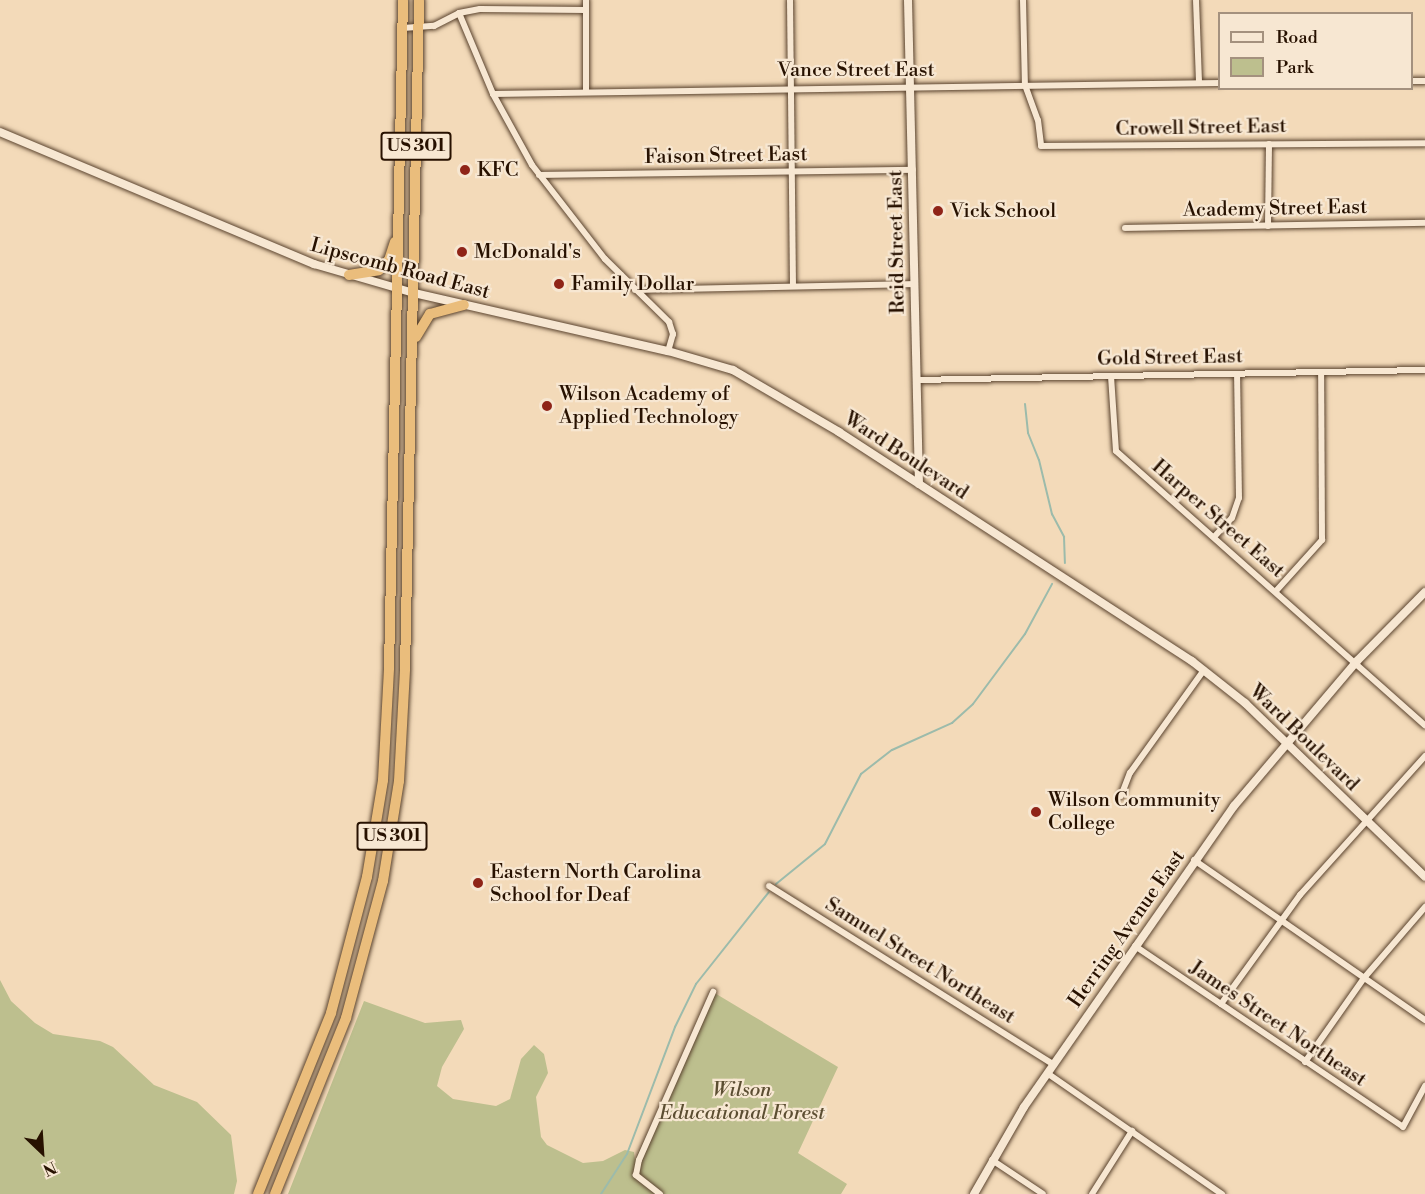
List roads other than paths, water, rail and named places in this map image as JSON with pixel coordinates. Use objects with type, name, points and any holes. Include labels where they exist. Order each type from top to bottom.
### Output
[{"type":"highway","name":"US 301","points":[[258,1194],[331,1013],[376,833],[387,737],[404,0]]},
{"type":"highway","name":"US 301","points":[[274,1194],[346,1018],[392,835],[403,738],[419,0]]},
{"type":"highway","points":[[349,275],[371,273],[383,267],[399,227]]},
{"type":"highway","points":[[413,346],[430,314],[464,305]]},
{"type":"main road","name":"Reid Street East","points":[[908,0],[912,86],[919,484]]},
{"type":"main road","name":"Lipscomb Road East","points":[[0,132],[293,256],[349,275],[464,305],[668,351]]},
{"type":"main road","name":"Ward Boulevard","points":[[668,351],[742,375],[1120,611],[1204,670],[1286,742],[1425,877]]},
{"type":"main road","name":"Herring Avenue East","points":[[974,1194],[992,1160],[1047,1073],[1194,861],[1286,742],[1357,661],[1425,592]]},
{"type":"street","points":[[586,0],[586,91]]},
{"type":"street","points":[[790,0],[795,171],[794,285]]},
{"type":"street","points":[[1023,0],[1025,85]]},
{"type":"street","points":[[1197,0],[1198,83]]},
{"type":"street","points":[[403,28],[418,28],[459,13],[480,9],[586,10]]},
{"type":"street","points":[[459,13],[493,94],[539,175],[580,230],[673,328],[668,351]]},
{"type":"street","name":"Vance Street East","points":[[493,94],[793,87],[1218,83]]},
{"type":"street","name":"Crowell Street East","points":[[1025,85],[1038,120],[1041,146],[1425,143]]},
{"type":"street","points":[[1268,226],[1269,144]]},
{"type":"street","name":"Faison Street East","points":[[539,175],[913,170]]},
{"type":"street","name":"Academy Street East","points":[[1125,228],[1425,223]]},
{"type":"street","points":[[635,290],[914,284]]},
{"type":"street","name":"Gold Street East","points":[[916,380],[1425,370]]},
{"type":"street","points":[[1276,591],[1322,540],[1321,372]]},
{"type":"street","points":[[1214,537],[1232,518],[1239,498],[1237,374]]},
{"type":"street","name":"Harper Street East","points":[[1111,376],[1116,451],[1357,661],[1425,725]]},
{"type":"street","points":[[1121,795],[1130,773],[1204,670]]},
{"type":"street","points":[[1221,1004],[1279,920],[1365,819],[1425,756]]},
{"type":"street","points":[[1194,861],[1425,1020]]},
{"type":"street","name":"Samuel Street Northeast","points":[[769,886],[1053,1064]]},
{"type":"street","points":[[1305,1062],[1364,978],[1425,907]]},
{"type":"street","name":"James Street Northeast","points":[[1135,946],[1403,1127],[1425,1086]]},
{"type":"street","points":[[660,1194],[636,1175],[639,1160],[713,992]]},
{"type":"street","points":[[1047,1073],[1218,1193]]},
{"type":"street","points":[[1092,1194],[1132,1131]]},
{"type":"street","points":[[992,1160],[1043,1194]]},
{"type":"waterway","points":[[1025,404],[1028,433],[1039,460],[1052,514],[1064,537],[1065,563]]},
{"type":"waterway","points":[[776,884],[825,844],[861,774],[892,750],[952,723],[973,704],[1025,634],[1052,584]]},
{"type":"waterway","points":[[601,1194],[627,1154],[675,1027],[696,984],[769,892]]},
{"type":"place","name":"KFC","points":[[465,170]]},
{"type":"place","name":"Vick School","points":[[938,211]]},
{"type":"place","name":"McDonald's","points":[[462,252]]},
{"type":"place","name":"Family Dollar","points":[[559,284]]},
{"type":"place","name":"Wilson Academy of Applied Technology","points":[[547,406]]},
{"type":"place","name":"Wilson Community College","points":[[1036,812]]},
{"type":"place","name":"Eastern North Carolina School for Deaf","points":[[478,883]]},
{"type":"park label","name":"Wilson Educational Forest","points":[[742,1102]]}]
